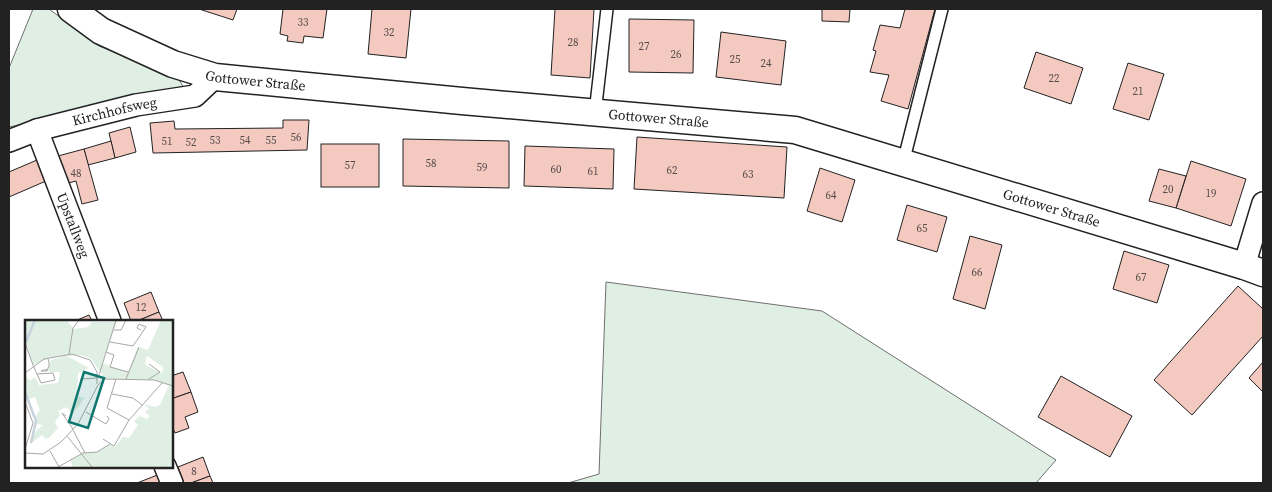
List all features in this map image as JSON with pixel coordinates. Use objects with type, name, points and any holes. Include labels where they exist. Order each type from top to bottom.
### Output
[{"type":"street","name":"Gottower Straße","points":[[71,9],[101,31],[173,64],[215,77],[795,130],[1254,269],[1263,203]]},
{"type":"street","name":"Kirchhofsweg","points":[[9,141],[37,130],[136,105],[195,96],[215,77]]},
{"type":"street","name":"Upstallweg","points":[[37,130],[110,320]]},
{"type":"street","points":[[165,467],[172,483]]},
{"type":"lane","points":[[595,113],[607,9]]},
{"type":"lane","points":[[903,163],[942,9]]},
{"type":"green space","points":[[33,9],[49,9],[99,46],[177,76],[185,90],[9,127],[9,68]]},
{"type":"green space","points":[[606,282],[822,311],[1056,460],[1036,483],[568,483],[599,474]]},
{"type":"building","points":[[199,9],[237,9],[233,20]]},
{"type":"building","points":[[283,9],[327,9],[323,38],[304,36],[303,43],[287,41],[288,36],[280,34]]},
{"type":"building","points":[[372,9],[411,9],[406,58],[368,54]]},
{"type":"building","points":[[555,9],[594,9],[590,78],[551,75]]},
{"type":"building","points":[[822,9],[850,9],[849,22],[822,21]]},
{"type":"building","points":[[905,9],[935,9],[908,109],[881,101],[889,75],[870,72],[876,51],[873,50],[880,25],[900,28]]},
{"type":"building","points":[[629,19],[694,20],[693,73],[629,72]]},
{"type":"building","points":[[721,32],[786,41],[781,85],[716,77]]},
{"type":"building","points":[[1036,52],[1083,68],[1071,104],[1024,88]]},
{"type":"building","points":[[1128,63],[1164,74],[1149,120],[1113,109]]},
{"type":"building","points":[[283,120],[309,120],[307,150],[153,153],[150,123],[174,121],[175,129],[283,128]]},
{"type":"building","points":[[130,127],[136,152],[115,158],[109,133]]},
{"type":"building","points":[[637,137],[787,147],[784,198],[634,189]]},
{"type":"building","points":[[403,139],[509,141],[509,188],[403,186]]},
{"type":"building","points":[[111,141],[115,158],[88,165],[84,149]]},
{"type":"building","points":[[321,144],[379,144],[379,187],[321,187]]},
{"type":"building","points":[[525,146],[614,149],[613,189],[524,186]]},
{"type":"building","points":[[84,149],[98,200],[82,204],[76,181],[65,184],[58,156]]},
{"type":"building","points":[[37,160],[46,181],[9,197],[9,172]]},
{"type":"building","points":[[1191,161],[1246,179],[1231,226],[1176,208]]},
{"type":"building","points":[[820,168],[855,180],[842,222],[807,211]]},
{"type":"building","points":[[1159,169],[1186,176],[1176,208],[1149,201]]},
{"type":"building","points":[[907,205],[947,217],[937,252],[897,240]]},
{"type":"building","points":[[970,236],[1002,245],[985,309],[953,299]]},
{"type":"building","points":[[1124,251],[1169,265],[1157,303],[1113,289]]},
{"type":"building","points":[[1238,286],[1263,309],[1263,336],[1192,415],[1154,380]]},
{"type":"building","points":[[151,292],[159,312],[139,320],[131,320],[124,303]]},
{"type":"building","points":[[159,312],[163,320],[139,320]]},
{"type":"building","points":[[89,315],[92,320],[77,320]]},
{"type":"building","points":[[1263,362],[1263,392],[1249,378]]},
{"type":"building","points":[[183,372],[191,392],[172,399],[172,376]]},
{"type":"building","points":[[1061,376],[1132,416],[1110,457],[1038,417]]},
{"type":"building","points":[[191,392],[198,412],[185,417],[189,428],[175,433],[172,426],[172,399]]},
{"type":"building","points":[[203,457],[210,476],[191,483],[184,483],[178,467]]},
{"type":"building","points":[[160,474],[164,483],[137,483]]},
{"type":"building","points":[[210,476],[213,483],[191,483]]}]
